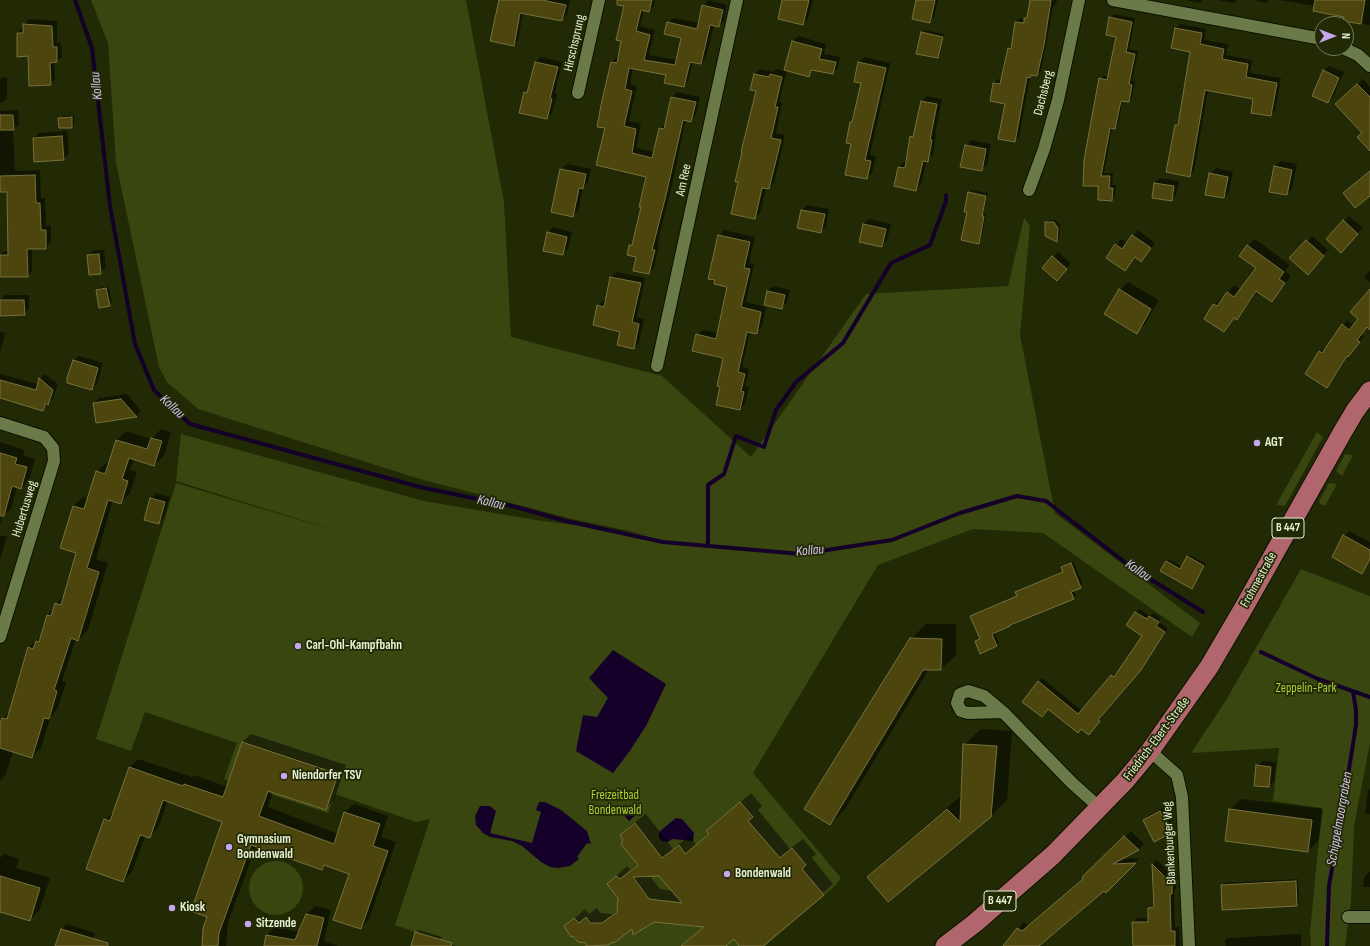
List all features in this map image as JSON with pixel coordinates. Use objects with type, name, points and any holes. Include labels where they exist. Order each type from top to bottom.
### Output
[{"type":"main road","name":"Frohmestraße","points":[[1209,667],[1342,433],[1355,411],[1370,391]]},
{"type":"main road","name":"Friedrich-Ebert-Straße","points":[[946,946],[1053,855],[1100,808],[1150,751],[1209,667]]},
{"type":"street","name":"Hirschsprung","points":[[578,93],[599,0]]},
{"type":"street","name":"Am Ree","points":[[657,366],[737,0]]},
{"type":"street","name":"Dachsberg","points":[[1029,190],[1044,150],[1058,100],[1079,0]]},
{"type":"street","points":[[1113,0],[1314,38]]},
{"type":"street","points":[[1354,53],[1370,66]]},
{"type":"street","name":"Hubertusweg","points":[[0,424],[44,437],[53,448],[54,461],[0,637]]},
{"type":"street","points":[[1003,712],[1072,783],[1100,808]]},
{"type":"street","name":"Blankenburger Weg","points":[[1150,751],[1177,775],[1182,797],[1189,946]]},
{"type":"street","points":[[1348,917],[1370,917]]},
{"type":"green space","name":"Freizeitbad Bondenwald","points":[[91,0],[466,0],[504,202],[511,337],[662,376],[751,457],[866,294],[1008,286],[1024,218],[1030,226],[1020,335],[1055,513],[1200,623],[1192,637],[1043,533],[973,529],[878,565],[753,773],[841,878],[836,885],[765,946],[443,946],[439,939],[395,925],[430,819],[416,822],[335,794],[328,813],[224,779],[237,743],[145,712],[131,751],[96,739],[176,483],[346,534],[176,481],[181,434],[424,501],[536,520],[648,535],[572,519],[420,479],[198,409],[167,382],[159,367],[116,163],[108,43]]},
{"type":"green space","points":[[1317,432],[1323,437],[1285,506],[1276,505]]},
{"type":"green space","points":[[1345,454],[1353,455],[1342,476],[1336,471]]},
{"type":"green space","points":[[1329,483],[1337,484],[1325,506],[1320,504],[1319,501]]},
{"type":"green space","name":"Zeppelin-Park","points":[[1301,569],[1370,596],[1370,743],[1354,826],[1351,902],[1345,946],[1311,946],[1310,932],[1322,808],[1273,801],[1279,748],[1191,753],[1225,702]]},
{"type":"green space","points":[[271,861],[281,861],[291,865],[299,873],[303,883],[303,893],[299,903],[291,911],[281,915],[271,915],[261,911],[253,903],[249,893],[249,883],[253,873],[261,865]]},
{"type":"shaded area","points":[[613,650],[666,684],[646,726],[613,773],[576,751],[583,715],[597,717],[608,698],[589,678]]},
{"type":"shaded area","points":[[539,802],[545,802],[561,810],[587,831],[591,844],[587,843],[577,857],[579,859],[570,866],[558,868],[550,867],[541,862],[522,846],[512,841],[490,837],[483,833],[476,825],[475,816],[480,806],[490,806],[496,811],[490,833],[532,843],[541,812],[536,810]]},
{"type":"shaded area","points":[[630,806],[637,814],[629,821],[622,813]]},
{"type":"shaded area","points":[[676,818],[682,819],[694,833],[693,841],[672,839],[668,842],[662,841],[659,838],[659,832]]},
{"type":"building","points":[[499,0],[542,0],[566,5],[562,21],[520,13],[514,46],[490,41]]},
{"type":"building","points":[[617,0],[652,0],[649,12],[641,10],[636,31],[650,35],[644,60],[675,65],[681,38],[664,34],[667,22],[697,29],[702,5],[723,10],[719,27],[710,25],[701,64],[690,62],[684,87],[664,83],[666,75],[629,68],[625,89],[632,91],[624,126],[636,129],[632,153],[652,158],[659,128],[664,129],[671,97],[696,102],[691,122],[683,120],[652,250],[655,250],[649,274],[633,271],[636,257],[627,255],[629,245],[632,245],[646,177],[596,165],[605,128],[597,127],[601,105],[611,62],[617,63],[621,41],[616,40],[624,6],[617,5]]},
{"type":"building","points":[[782,0],[809,0],[803,25],[778,19]]},
{"type":"building","points":[[916,0],[935,0],[930,23],[912,19]]},
{"type":"building","points":[[1030,0],[1051,0],[1044,45],[1037,76],[1031,75],[1030,78],[1027,77],[1015,142],[998,139],[1005,104],[990,101],[993,83],[1000,84],[1008,48],[1011,49],[1015,22],[1024,23],[1024,18],[1027,18]]},
{"type":"building","points":[[1315,0],[1365,0],[1361,24],[1354,23],[1354,16],[1339,16],[1313,11]]},
{"type":"building","points":[[1109,17],[1132,22],[1126,52],[1135,54],[1129,84],[1132,85],[1129,102],[1121,101],[1115,129],[1110,128],[1101,176],[1110,176],[1109,188],[1113,188],[1112,201],[1098,200],[1098,186],[1083,186],[1084,160],[1099,78],[1107,80],[1116,37],[1106,35]]},
{"type":"building","points":[[23,24],[52,26],[53,47],[57,47],[57,62],[50,63],[51,85],[29,86],[28,56],[17,57],[17,33],[23,33]]},
{"type":"building","points":[[1175,28],[1202,33],[1200,44],[1224,49],[1222,59],[1248,64],[1246,77],[1277,83],[1271,116],[1251,113],[1253,99],[1205,90],[1190,177],[1166,172],[1175,125],[1178,125],[1190,52],[1171,48]]},
{"type":"building","points":[[921,32],[943,37],[938,58],[916,54]]},
{"type":"building","points":[[792,41],[822,49],[819,59],[836,62],[833,74],[811,70],[809,77],[784,70]]},
{"type":"building","points":[[535,62],[558,67],[550,98],[552,99],[547,119],[519,113],[524,92],[527,93]]},
{"type":"building","points":[[858,62],[886,68],[865,160],[871,161],[867,179],[845,175],[851,144],[846,143],[850,122],[852,122],[861,83],[854,82]]},
{"type":"building","points":[[1323,70],[1339,78],[1328,103],[1312,96]]},
{"type":"building","points":[[754,74],[769,77],[770,74],[782,77],[775,107],[778,107],[771,138],[781,140],[769,189],[762,188],[755,219],[731,214],[738,182],[735,182],[741,152],[756,91],[750,90]]},
{"type":"building","points":[[1357,84],[1370,97],[1370,151],[1357,137],[1362,133],[1335,104]]},
{"type":"building","points":[[921,101],[937,104],[930,140],[932,140],[928,162],[923,161],[916,191],[894,186],[898,167],[905,168],[910,136],[913,137]]},
{"type":"building","points":[[0,115],[13,115],[14,130],[0,130]]},
{"type":"building","points":[[72,117],[72,128],[59,128],[58,118]]},
{"type":"building","points":[[62,136],[64,160],[34,162],[33,138]]},
{"type":"building","points":[[965,145],[986,149],[982,171],[960,167]]},
{"type":"building","points":[[1274,166],[1292,170],[1287,195],[1269,192]]},
{"type":"building","points":[[560,169],[586,174],[583,189],[579,188],[573,217],[551,212]]},
{"type":"building","points":[[1370,171],[1370,196],[1355,208],[1343,193]]},
{"type":"building","points":[[1209,173],[1228,177],[1224,198],[1205,195]]},
{"type":"building","points":[[35,175],[36,203],[40,203],[41,230],[46,230],[46,249],[27,249],[28,277],[0,277],[0,255],[8,255],[7,192],[0,192],[0,176]]},
{"type":"building","points":[[1154,183],[1174,186],[1172,201],[1152,198]]},
{"type":"building","points":[[968,192],[986,196],[979,244],[961,240],[967,212],[964,212]]},
{"type":"building","points":[[801,210],[825,214],[821,233],[797,228]]},
{"type":"building","points":[[1343,220],[1358,234],[1341,253],[1326,239]]},
{"type":"building","points":[[1045,222],[1054,222],[1058,228],[1057,242],[1045,236]]},
{"type":"building","points":[[863,224],[886,229],[882,247],[859,242]]},
{"type":"building","points":[[547,232],[567,237],[563,255],[543,251]]},
{"type":"building","points":[[718,235],[750,242],[744,268],[750,269],[741,307],[761,312],[757,334],[747,332],[738,372],[745,374],[741,391],[744,392],[740,410],[716,405],[720,387],[717,386],[723,358],[692,351],[696,334],[716,339],[727,287],[714,284],[715,280],[708,279]]},
{"type":"building","points":[[1132,235],[1151,248],[1141,262],[1135,257],[1125,271],[1106,258],[1115,244],[1122,249]]},
{"type":"building","points":[[1306,240],[1324,256],[1308,275],[1289,258]]},
{"type":"building","points":[[1247,245],[1284,272],[1279,279],[1285,283],[1272,302],[1256,291],[1237,320],[1234,318],[1224,332],[1204,319],[1213,304],[1217,306],[1227,292],[1234,297],[1256,268],[1239,256]]},
{"type":"building","points":[[99,254],[101,274],[89,275],[87,255]]},
{"type":"building","points":[[1052,256],[1067,269],[1057,281],[1042,268]]},
{"type":"building","points":[[610,277],[641,283],[632,322],[639,324],[634,349],[617,345],[620,332],[593,325],[597,305],[604,307]]},
{"type":"building","points":[[106,288],[110,306],[99,308],[96,290]]},
{"type":"building","points":[[1119,289],[1151,309],[1137,334],[1104,314]]},
{"type":"building","points":[[1370,289],[1370,330],[1367,327],[1357,340],[1360,342],[1348,357],[1347,356],[1327,388],[1305,374],[1319,351],[1322,353],[1342,324],[1349,330],[1358,319],[1350,312]]},
{"type":"building","points":[[767,291],[785,295],[782,309],[764,305]]},
{"type":"building","points":[[0,300],[24,300],[25,315],[0,316]]},
{"type":"building","points":[[73,360],[98,368],[92,390],[67,383],[67,378]]},
{"type":"building","points":[[39,378],[53,390],[48,405],[46,403],[43,411],[0,398],[0,380],[36,390]]},
{"type":"building","points":[[121,399],[137,417],[96,423],[93,403]]},
{"type":"building","points":[[151,438],[162,441],[154,466],[129,458],[122,479],[128,481],[121,504],[108,500],[87,568],[99,572],[78,641],[71,638],[54,690],[57,691],[49,719],[44,718],[32,758],[0,748],[0,724],[2,718],[7,719],[28,647],[33,649],[36,641],[39,642],[47,615],[51,616],[55,603],[61,605],[76,553],[60,548],[73,506],[84,509],[96,471],[105,474],[116,440],[147,449]]},
{"type":"building","points":[[0,453],[17,458],[15,464],[27,467],[21,489],[12,486],[4,516],[0,516]]},
{"type":"building","points":[[150,498],[165,502],[159,524],[144,520]]},
{"type":"building","points":[[1343,535],[1370,550],[1370,559],[1362,574],[1332,557]]},
{"type":"building","points":[[1187,556],[1204,566],[1192,589],[1160,571],[1166,561],[1180,569]]},
{"type":"building","points":[[1071,563],[1081,588],[1071,592],[1074,599],[1010,625],[992,634],[997,646],[980,654],[975,641],[980,639],[970,616],[1017,596],[1015,592],[1063,572],[1061,567]]},
{"type":"building","points":[[1135,612],[1147,619],[1149,616],[1159,622],[1156,626],[1165,632],[1141,670],[1098,720],[1100,721],[1089,735],[1081,729],[1078,733],[1048,709],[1042,717],[1022,702],[1038,681],[1078,714],[1111,675],[1114,677],[1142,636],[1126,625]]},
{"type":"building","points":[[910,638],[942,639],[941,670],[923,670],[830,825],[804,809]]},
{"type":"building","points":[[242,742],[338,774],[326,810],[268,791],[259,816],[334,844],[344,812],[380,824],[373,846],[388,851],[361,929],[333,920],[349,874],[324,865],[322,870],[251,845],[219,933],[218,946],[202,946],[203,928],[207,917],[191,911],[222,822],[163,800],[150,838],[140,835],[123,882],[86,869],[104,819],[110,821],[129,767],[183,786],[184,784],[223,797]]},
{"type":"building","points":[[963,744],[997,746],[991,817],[888,902],[867,877],[947,809],[960,822]]},
{"type":"building","points":[[1256,765],[1271,767],[1269,787],[1254,786]]},
{"type":"building","name":"Bondenwald","points":[[740,802],[753,817],[748,821],[780,858],[792,848],[806,865],[802,869],[824,895],[763,946],[739,946],[734,939],[726,946],[681,946],[704,927],[654,922],[633,935],[632,929],[614,943],[613,942],[608,945],[586,946],[586,943],[578,942],[573,936],[571,937],[564,926],[574,918],[579,923],[586,917],[590,923],[602,923],[617,912],[618,898],[607,884],[616,876],[620,879],[638,865],[621,844],[623,840],[620,835],[635,823],[662,858],[679,845],[685,854],[709,834],[706,831]],"holes":[[[659,876],[682,903],[649,899],[633,877]]]},
{"type":"building","points":[[1229,809],[1312,820],[1308,852],[1225,841]]},
{"type":"building","points":[[1160,811],[1171,833],[1154,842],[1143,820]]},
{"type":"building","points":[[1124,836],[1139,850],[1113,864],[1136,863],[1106,893],[1104,891],[1039,946],[1003,946],[1017,928],[1022,931],[1083,879],[1082,877]]},
{"type":"building","points":[[1152,864],[1172,884],[1172,894],[1170,894],[1171,931],[1175,931],[1175,946],[1133,946],[1132,922],[1148,922],[1148,908],[1154,907]]},
{"type":"building","points":[[0,876],[40,888],[30,921],[0,912]]},
{"type":"building","points":[[1296,881],[1297,906],[1222,910],[1221,885]]},
{"type":"building","points":[[306,914],[324,918],[317,946],[264,946],[266,935],[295,940]]},
{"type":"building","points":[[61,929],[108,943],[108,946],[55,946]]},
{"type":"building","points":[[415,932],[452,943],[451,946],[411,946]]},
{"type":"waterway","name":"Kollau","points":[[75,0],[92,48],[110,206],[135,344],[154,390],[190,424],[420,487],[516,507],[566,521],[663,542],[801,554],[892,540],[960,513],[1017,496],[1046,501],[1131,567],[1203,612]]},
{"type":"waterway","points":[[708,546],[708,485],[724,474],[736,436],[764,447],[776,410],[796,382],[843,343],[891,263],[930,245],[946,201],[946,195]]},
{"type":"waterway","name":"Kollau","points":[[1261,652],[1318,679],[1370,697]]},
{"type":"waterway","name":"Schippelmoorgraben","points":[[1327,946],[1329,885],[1356,725],[1356,710],[1353,692]]},
{"type":"place","name":"AGT","points":[[1257,443]]},
{"type":"place","name":"Carl-Ohl-Kampfbahn","points":[[298,646]]},
{"type":"place","name":"Niendorfer TSV","points":[[284,776]]},
{"type":"place","name":"Gymnasium Bondenwald","points":[[229,847]]},
{"type":"place","name":"Bondenwald","points":[[727,874]]},
{"type":"place","name":"Kiosk","points":[[172,908]]},
{"type":"place","name":"Sitzende","points":[[248,924]]}]
